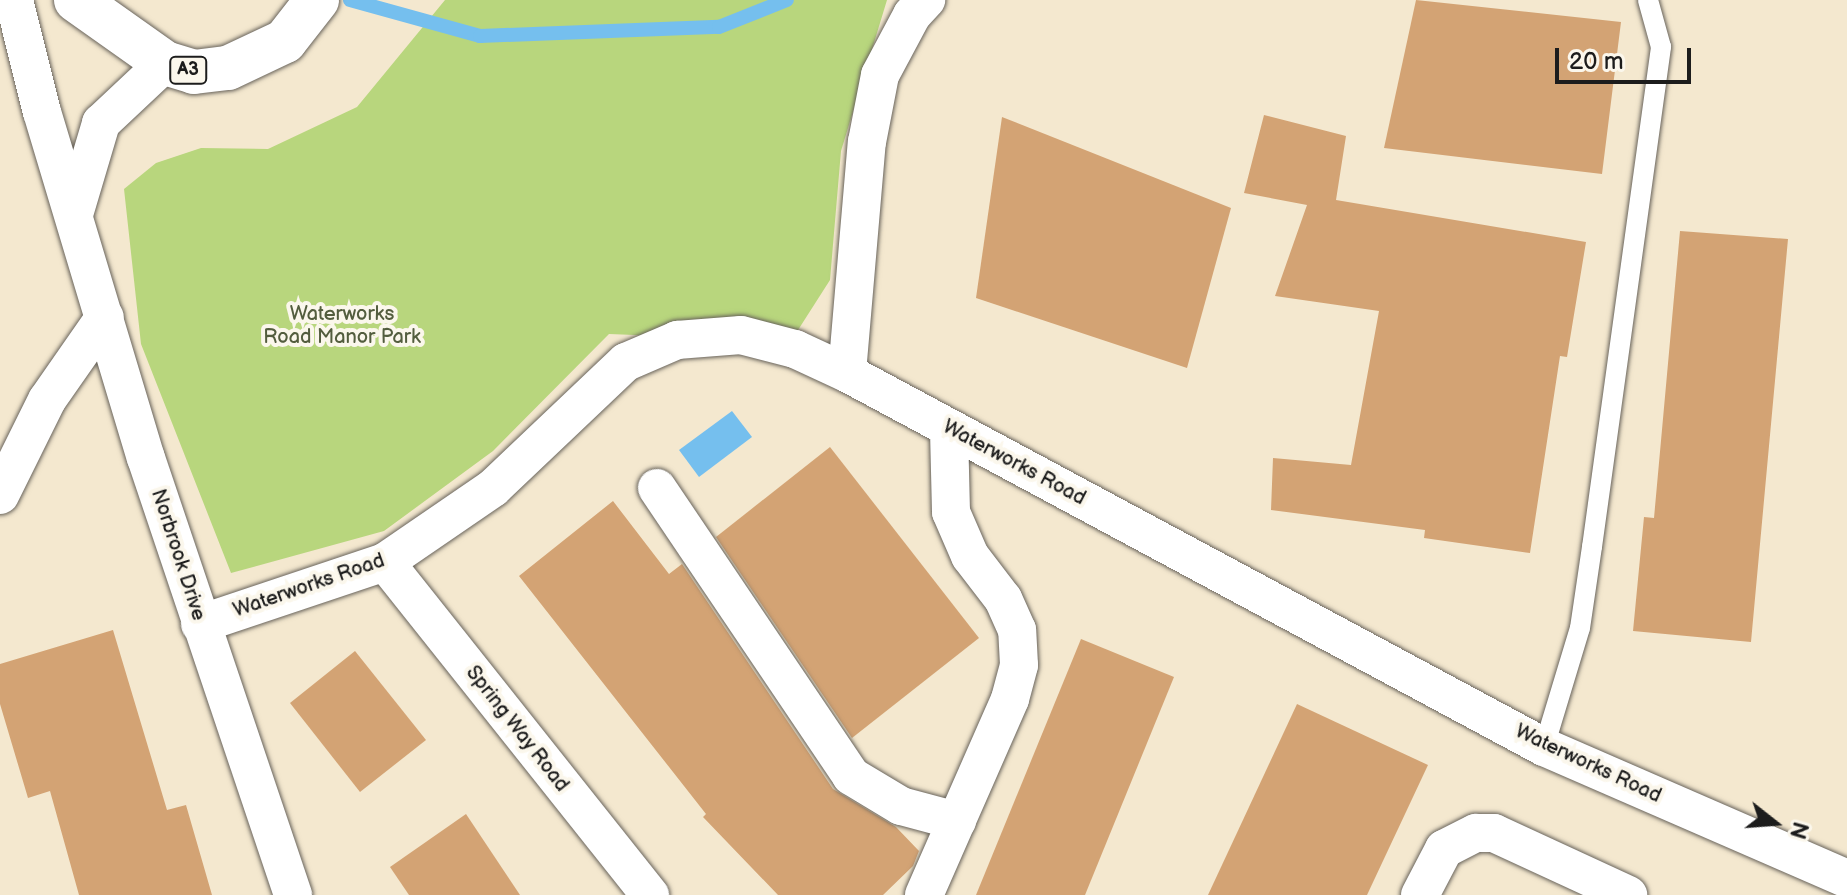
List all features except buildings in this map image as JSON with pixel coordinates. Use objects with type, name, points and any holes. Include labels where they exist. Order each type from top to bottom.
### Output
[{"type":"main road","name":"A3","points":[[76,0],[165,63],[194,72],[228,68],[285,41],[310,8]]},
{"type":"street","name":"Norbrook Drive","points":[[14,0],[42,112],[200,624],[293,895]]},
{"type":"street","points":[[847,373],[867,142],[880,75],[912,15],[926,0]]},
{"type":"street","points":[[75,211],[101,123],[165,63]]},
{"type":"street","points":[[0,495],[47,400],[105,317]]},
{"type":"street","name":"Waterworks Road","points":[[200,624],[385,562],[493,488],[626,362],[677,340],[741,335],[795,349],[847,373],[1544,747],[1847,879]]},
{"type":"street","points":[[924,895],[1010,699],[1019,665],[1017,630],[1003,599],[970,556],[951,512],[949,428]]},
{"type":"street","points":[[657,488],[851,776],[901,806],[957,821]]},
{"type":"street","name":"Spring Way Road","points":[[385,562],[650,895]]},
{"type":"street","points":[[1420,895],[1444,849],[1476,833],[1494,833],[1628,895]]},
{"type":"lane","points":[[1544,747],[1580,628],[1596,516],[1661,47],[1648,0]]},
{"type":"green space","name":"Waterworks Road Manor Park","points":[[445,0],[887,0],[841,151],[830,280],[791,341],[609,334],[493,451],[384,531],[231,573],[141,344],[124,189],[156,163],[201,148],[268,149],[357,107]]},
{"type":"water","points":[[732,411],[752,437],[699,477],[679,450]]},
{"type":"waterway","points":[[350,0],[480,36],[719,27],[787,0]]}]
